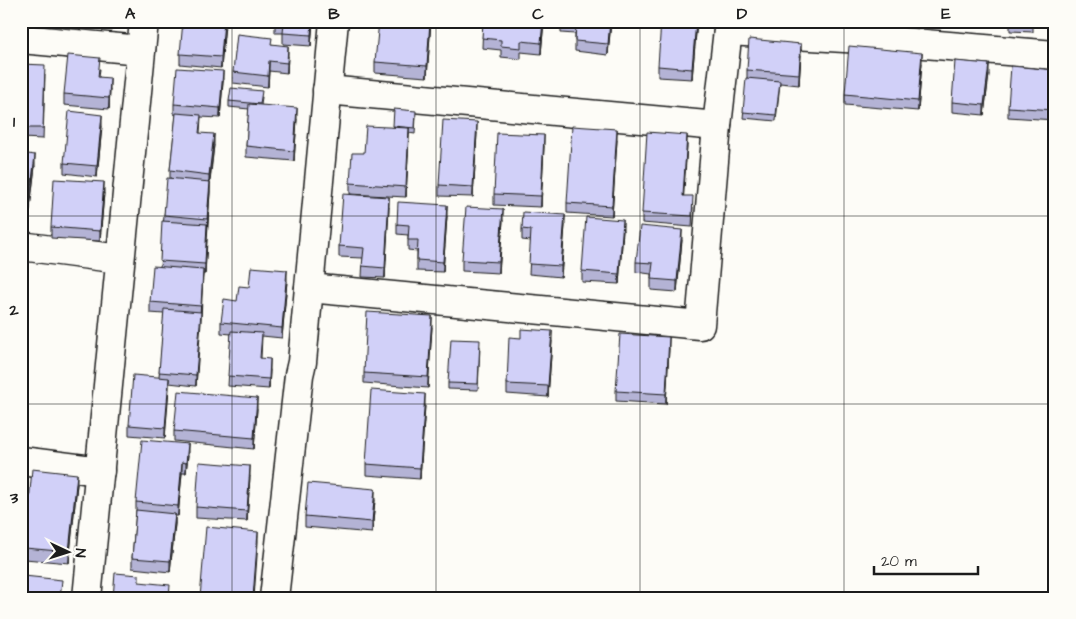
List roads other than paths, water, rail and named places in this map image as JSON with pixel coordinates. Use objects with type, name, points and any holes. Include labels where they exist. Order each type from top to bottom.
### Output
[{"type":"street","points":[[87,598],[144,21]]},
{"type":"street","points":[[274,598],[298,375],[302,362],[334,21]]},
{"type":"street","points":[[309,288],[700,325],[717,126],[729,26],[1055,55]]},
{"type":"street","points":[[21,39],[141,50]]},
{"type":"street","points":[[327,90],[717,126]]},
{"type":"street","points":[[21,246],[120,259]]},
{"type":"street","points":[[21,461],[100,471]]}]
